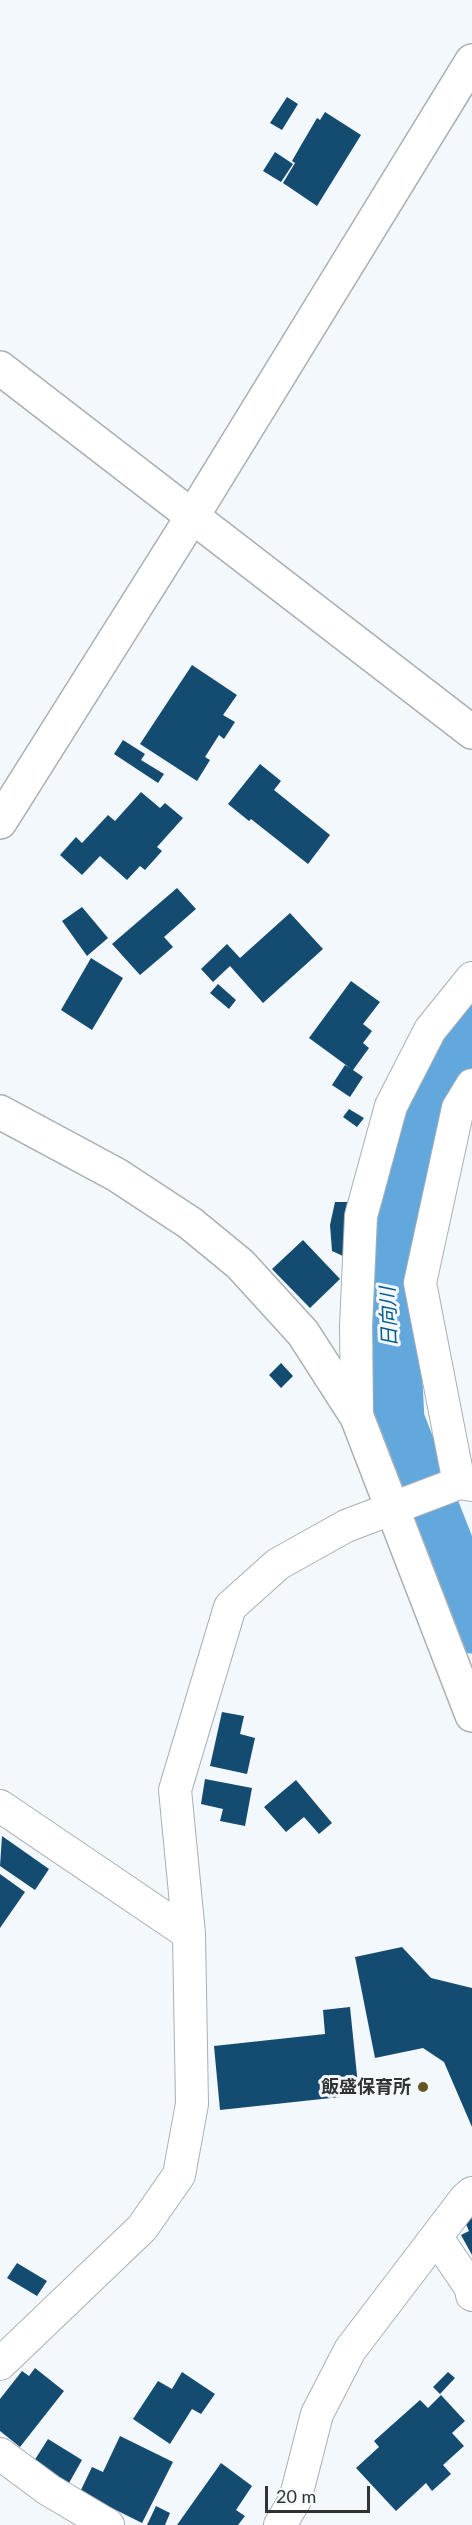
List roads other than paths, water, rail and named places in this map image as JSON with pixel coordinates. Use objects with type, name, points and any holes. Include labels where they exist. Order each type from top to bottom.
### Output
[{"type":"street","points":[[0,822],[192,517],[472,61]]},
{"type":"street","points":[[0,368],[472,732]]},
{"type":"street","points":[[357,1417],[356,1326],[361,1216],[391,1106],[430,1030],[472,978]]},
{"type":"street","points":[[0,2364],[142,2228],[179,2175],[192,2104],[189,1934],[175,1790],[230,1606],[278,1564],[346,1526],[465,1484],[420,1283],[458,1108],[472,1085]]},
{"type":"street","points":[[0,1112],[117,1175],[190,1223],[240,1264],[303,1333],[357,1417],[472,1715]]},
{"type":"street","points":[[0,1806],[189,1934]]},
{"type":"street","points":[[280,2525],[295,2500],[317,2414],[350,2350],[465,2199],[472,2193]]},
{"type":"street","points":[[437,2238],[471,2288],[472,2295]]},
{"type":"street","points":[[0,2454],[49,2490],[108,2525]]},
{"type":"waterway","name":"日向川","points":[[472,1019],[429,1076],[402,1139],[388,1211],[387,1301],[393,1421],[472,1622]]},
{"type":"place","name":"飯盛保育所","points":[[423,2087]]}]
